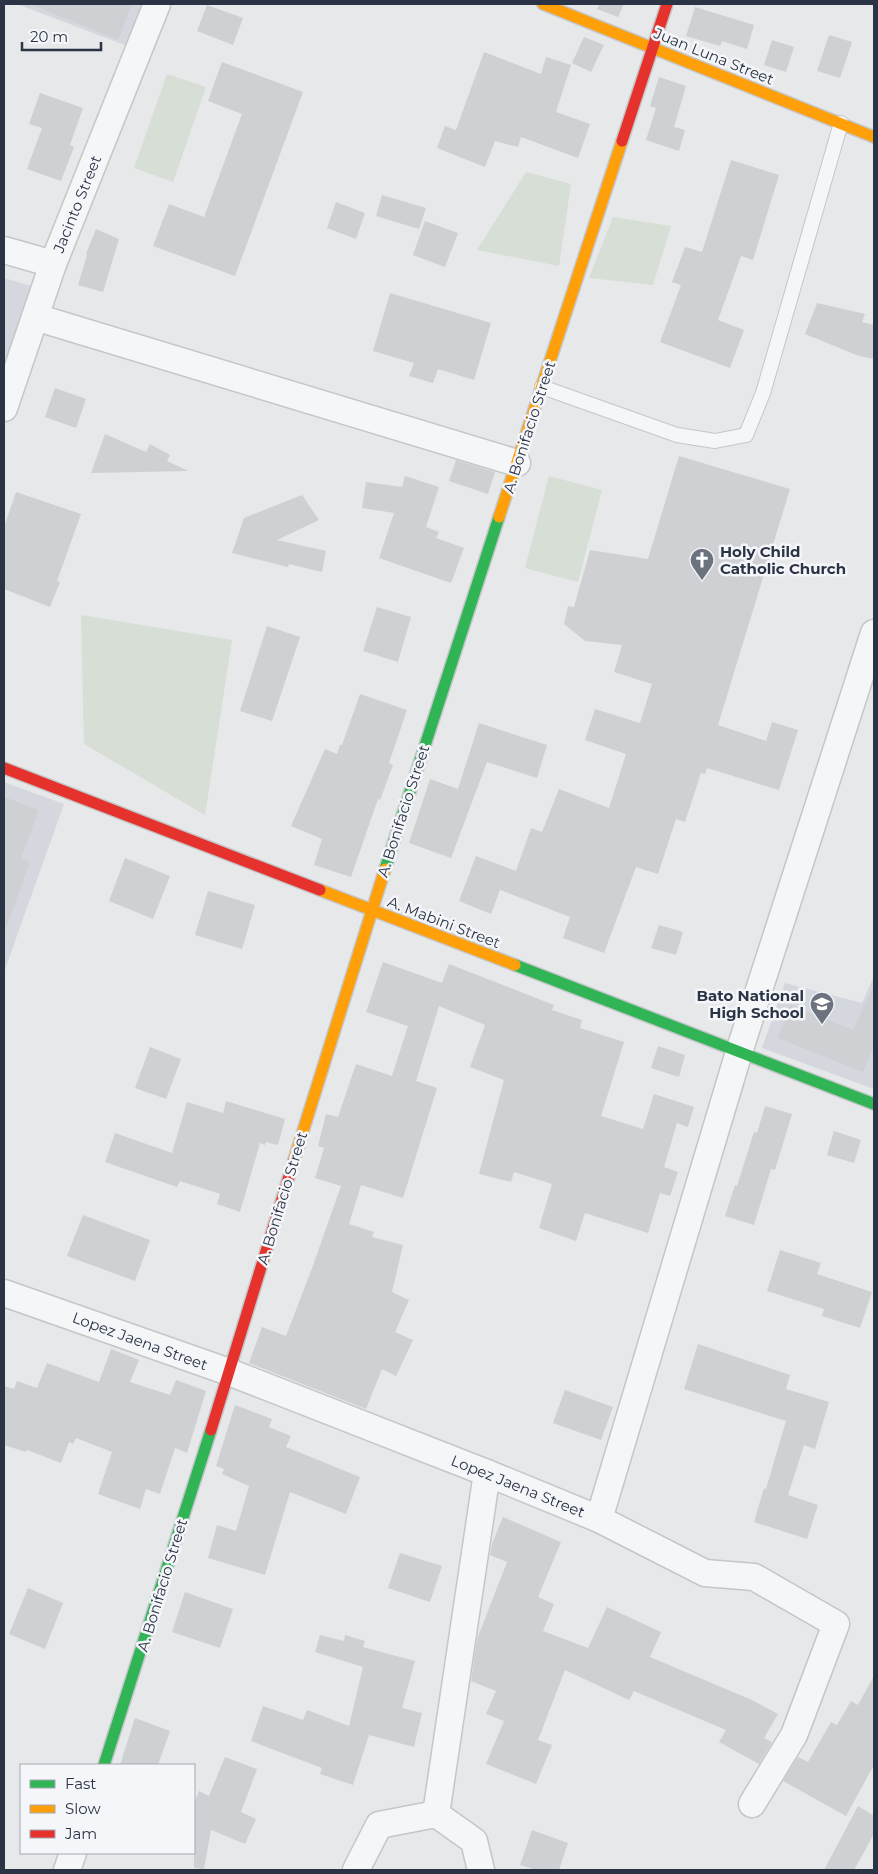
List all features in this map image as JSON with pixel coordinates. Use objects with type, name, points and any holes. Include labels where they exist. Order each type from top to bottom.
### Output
[{"type":"street","name":"Jacinto Street","points":[[4,408],[54,264],[157,4]]},
{"type":"street","name":"Juan Luna Street","points":[[543,4],[874,137]]},
{"type":"street","name":"A. Bonifacio Street","points":[[104,1764],[229,1372],[371,910],[667,4]]},
{"type":"street","points":[[4,250],[54,264]]},
{"type":"street","points":[[35,317],[517,463]]},
{"type":"street","points":[[599,1520],[739,1052],[874,633]]},
{"type":"street","name":"A. Mabini Street","points":[[4,768],[874,1104]]},
{"type":"street","name":"Lopez Jaena Street","points":[[4,1293],[229,1372],[487,1473],[599,1520],[705,1573],[754,1577],[836,1624],[794,1735],[752,1804]]},
{"type":"street","points":[[436,1814],[487,1473]]},
{"type":"street","points":[[356,1870],[379,1825],[436,1814],[474,1840],[481,1870]]},
{"type":"street","points":[[67,1870],[73,1854]]},
{"type":"lane","points":[[542,387],[677,435],[715,441],[746,435],[763,393],[841,123]]},
{"type":"shaded area","points":[[17,4],[146,4],[130,47]]},
{"type":"shaded area","points":[[167,74],[206,87],[173,182],[134,168]]},
{"type":"shaded area","points":[[526,172],[571,184],[559,266],[477,250]]},
{"type":"shaded area","points":[[613,217],[671,226],[653,285],[589,278]]},
{"type":"shaded area","points":[[4,278],[38,288],[4,386]]},
{"type":"shaded area","points":[[549,476],[602,490],[578,582],[525,568]]},
{"type":"shaded area","points":[[81,615],[232,640],[205,815],[84,744]]},
{"type":"shaded area","points":[[4,782],[64,804],[4,972]]},
{"type":"shaded area","name":"Bato National High School","points":[[874,976],[874,1089],[762,1048],[785,983],[862,1003]]},
{"type":"building","points":[[30,4],[132,4],[118,40]]},
{"type":"building","points":[[599,4],[624,4],[618,17],[597,9]]},
{"type":"building","points":[[207,5],[243,18],[233,45],[197,31]]},
{"type":"building","points":[[695,7],[754,25],[747,49],[722,41],[720,46],[686,36]]},
{"type":"building","points":[[829,35],[852,42],[840,78],[817,71]]},
{"type":"building","points":[[584,37],[604,45],[591,72],[572,63]]},
{"type":"building","points":[[772,40],[794,47],[786,72],[764,65]]},
{"type":"building","points":[[484,52],[541,74],[546,57],[571,65],[556,112],[590,124],[578,158],[521,137],[518,147],[495,141],[485,167],[437,148],[445,126],[456,130]]},
{"type":"building","points":[[222,62],[303,92],[235,276],[153,246],[169,204],[204,217],[242,114],[208,101]]},
{"type":"building","points":[[659,77],[686,86],[674,127],[685,130],[679,151],[646,140],[656,108],[650,106]]},
{"type":"building","points":[[40,93],[83,108],[70,145],[74,147],[61,181],[27,169],[42,128],[29,124]]},
{"type":"building","points":[[731,160],[779,175],[753,260],[741,256],[718,320],[744,330],[730,368],[660,342],[681,285],[672,282],[685,247],[702,252]]},
{"type":"building","points":[[382,195],[426,208],[419,229],[376,216]]},
{"type":"building","points":[[336,202],[365,213],[356,239],[327,228]]},
{"type":"building","points":[[425,221],[458,233],[445,267],[413,255]]},
{"type":"building","points":[[96,229],[119,239],[103,292],[78,285],[86,254]]},
{"type":"building","points":[[390,293],[491,323],[474,380],[438,369],[433,383],[409,376],[414,363],[373,351]]},
{"type":"building","points":[[817,303],[865,314],[862,322],[874,325],[874,359],[859,356],[805,334]]},
{"type":"building","points":[[55,388],[86,399],[76,428],[45,417]]},
{"type":"building","points":[[105,434],[146,452],[150,444],[170,455],[167,461],[188,471],[91,473]]},
{"type":"building","points":[[679,456],[790,489],[718,725],[766,741],[772,722],[798,730],[779,790],[707,768],[705,774],[701,773],[685,822],[676,819],[658,874],[636,867],[604,953],[563,938],[570,917],[500,890],[491,914],[459,901],[476,856],[516,871],[531,828],[542,832],[559,789],[609,808],[626,754],[585,740],[595,709],[640,723],[652,684],[614,672],[622,645],[585,641],[564,624],[568,606],[574,607],[590,550],[648,559]]},
{"type":"building","points":[[456,460],[495,472],[488,494],[449,481]]},
{"type":"building","points":[[405,476],[439,487],[426,527],[439,532],[436,538],[464,548],[451,583],[379,558],[394,513],[362,508],[366,482],[402,487]]},
{"type":"building","points":[[16,492],[81,514],[57,581],[60,582],[50,607],[4,589],[4,527]]},
{"type":"building","points":[[302,495],[319,520],[277,540],[326,551],[322,572],[289,564],[288,567],[232,553],[244,518]]},
{"type":"building","points":[[377,607],[411,617],[398,662],[363,651]]},
{"type":"building","points":[[267,626],[300,637],[272,721],[240,711]]},
{"type":"building","points":[[360,694],[407,710],[389,763],[393,765],[380,800],[378,799],[351,877],[314,865],[322,839],[291,826],[325,749],[337,754],[340,745],[342,745]]},
{"type":"building","points":[[479,723],[547,745],[537,778],[487,762],[451,858],[409,843],[430,779],[458,789]]},
{"type":"building","points":[[4,797],[39,810],[21,858],[30,862],[6,928],[4,927]]},
{"type":"building","points":[[125,858],[170,876],[153,919],[109,901]]},
{"type":"building","points":[[208,891],[255,905],[242,949],[195,935]]},
{"type":"building","points":[[659,925],[683,932],[676,955],[651,948]]},
{"type":"building","points":[[383,962],[442,983],[449,964],[554,1005],[552,1010],[582,1020],[580,1028],[624,1042],[601,1116],[643,1129],[654,1094],[694,1107],[688,1127],[677,1123],[664,1167],[678,1172],[670,1196],[660,1193],[648,1233],[585,1213],[576,1241],[539,1228],[552,1184],[514,1172],[511,1182],[479,1174],[504,1080],[470,1067],[485,1025],[439,1006],[416,1081],[437,1088],[403,1198],[361,1185],[349,1224],[374,1232],[372,1237],[403,1245],[392,1292],[409,1300],[395,1332],[413,1340],[396,1376],[382,1369],[366,1409],[249,1363],[262,1327],[286,1336],[341,1186],[315,1178],[324,1148],[318,1146],[326,1114],[338,1117],[356,1064],[392,1076],[408,1026],[366,1012]]},
{"type":"building","points":[[874,985],[874,1044],[863,1072],[778,1038],[790,1005],[853,1030]]},
{"type":"building","points":[[658,1046],[685,1055],[679,1077],[651,1068]]},
{"type":"building","points":[[150,1047],[181,1059],[166,1099],[135,1088]]},
{"type":"building","points":[[226,1101],[285,1119],[278,1145],[266,1142],[265,1145],[260,1143],[240,1212],[217,1204],[220,1194],[180,1181],[177,1187],[105,1162],[115,1133],[172,1153],[187,1102],[223,1113]]},
{"type":"building","points":[[765,1106],[792,1114],[775,1170],[771,1169],[754,1225],[725,1216],[735,1185],[737,1186],[754,1132],[757,1133]]},
{"type":"building","points":[[834,1131],[861,1140],[854,1163],[827,1155]]},
{"type":"building","points":[[83,1215],[150,1240],[135,1281],[67,1256]]},
{"type":"building","points":[[780,1250],[821,1263],[817,1274],[872,1292],[860,1328],[822,1316],[824,1309],[767,1291]]},
{"type":"building","points":[[698,1344],[790,1375],[786,1389],[829,1402],[815,1449],[804,1445],[788,1495],[818,1505],[807,1539],[754,1522],[786,1421],[684,1389]]},
{"type":"building","points":[[111,1349],[139,1360],[130,1382],[170,1395],[176,1380],[206,1391],[187,1453],[175,1448],[160,1494],[146,1489],[140,1509],[98,1494],[112,1452],[76,1438],[73,1444],[69,1442],[61,1463],[27,1450],[26,1452],[4,1445],[4,1386],[14,1389],[17,1381],[37,1388],[47,1363],[99,1382]]},
{"type":"building","points":[[565,1390],[613,1407],[601,1440],[553,1423]]},
{"type":"building","points":[[235,1405],[272,1419],[269,1427],[291,1436],[286,1447],[360,1477],[346,1514],[290,1492],[265,1575],[208,1558],[217,1525],[236,1531],[249,1486],[222,1474],[224,1469],[216,1466]]},
{"type":"building","points":[[503,1517],[561,1542],[538,1597],[554,1604],[543,1631],[588,1648],[607,1607],[661,1632],[650,1657],[752,1700],[778,1714],[764,1738],[772,1742],[759,1764],[719,1742],[726,1730],[634,1691],[629,1700],[565,1670],[538,1740],[552,1745],[536,1784],[486,1764],[504,1721],[486,1714],[496,1691],[471,1681],[477,1639],[507,1562],[490,1555],[492,1544]]},
{"type":"building","points":[[400,1553],[442,1566],[430,1602],[388,1588]]},
{"type":"building","points":[[28,1588],[63,1603],[45,1649],[9,1634]]},
{"type":"building","points":[[185,1592],[233,1609],[220,1648],[172,1632]]},
{"type":"building","points":[[320,1635],[344,1641],[345,1635],[365,1641],[363,1647],[415,1661],[402,1708],[422,1713],[414,1747],[369,1735],[353,1785],[320,1774],[322,1768],[251,1741],[263,1706],[303,1720],[307,1710],[349,1726],[363,1667],[315,1652]]},
{"type":"building","points":[[874,1676],[874,1765],[846,1816],[783,1781],[798,1757],[808,1762],[831,1722],[837,1725],[851,1701],[858,1705]]},
{"type":"building","points":[[135,1718],[170,1731],[158,1764],[120,1764]]},
{"type":"building","points":[[225,1757],[257,1769],[241,1812],[256,1819],[245,1844],[211,1830],[204,1869],[194,1868],[195,1801],[199,1791],[209,1796]]},
{"type":"building","points":[[858,1806],[874,1816],[874,1834],[854,1870],[824,1870]]},
{"type":"building","points":[[532,1830],[568,1843],[559,1870],[536,1870],[520,1865]]},
{"type":"traffic: fast","points":[[385,869],[499,517]]},
{"type":"traffic: fast","points":[[515,965],[874,1104]]},
{"type":"traffic: fast","points":[[104,1764],[211,1430]]},
{"type":"traffic: slow","points":[[543,4],[874,137]]},
{"type":"traffic: slow","points":[[499,517],[622,141]]},
{"type":"traffic: slow","points":[[294,1160],[385,869]]},
{"type":"traffic: slow","points":[[320,890],[515,965]]},
{"type":"traffic: jam","points":[[622,141],[667,4]]},
{"type":"traffic: jam","points":[[4,768],[320,890]]},
{"type":"traffic: jam","points":[[211,1430],[294,1160]]},
{"type":"place","name":"Holy Child Catholic Church","points":[[702,581]]},
{"type":"place","name":"Bato National High School","points":[[822,1025]]}]
